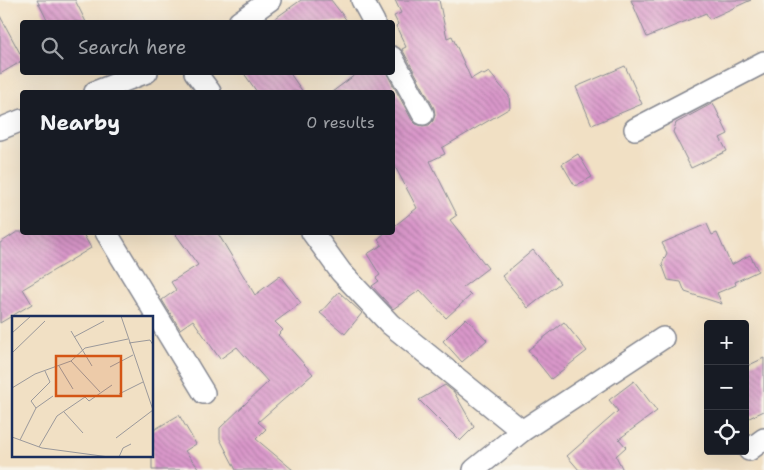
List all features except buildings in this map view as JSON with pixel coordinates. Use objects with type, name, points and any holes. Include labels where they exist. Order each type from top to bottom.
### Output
[{"type":"street","points":[[242,20],[270,0]]},
{"type":"street","points":[[362,0],[373,20]]},
{"type":"street","points":[[635,129],[764,62]]},
{"type":"street","points":[[395,63],[423,114]]},
{"type":"street","points":[[100,90],[139,75]]},
{"type":"street","points":[[197,75],[208,90]]},
{"type":"street","points":[[0,129],[20,121]]},
{"type":"street","points":[[108,235],[204,393]]},
{"type":"street","points":[[314,235],[340,272],[390,324],[522,431]]},
{"type":"street","points":[[474,470],[522,431],[663,338]]}]
